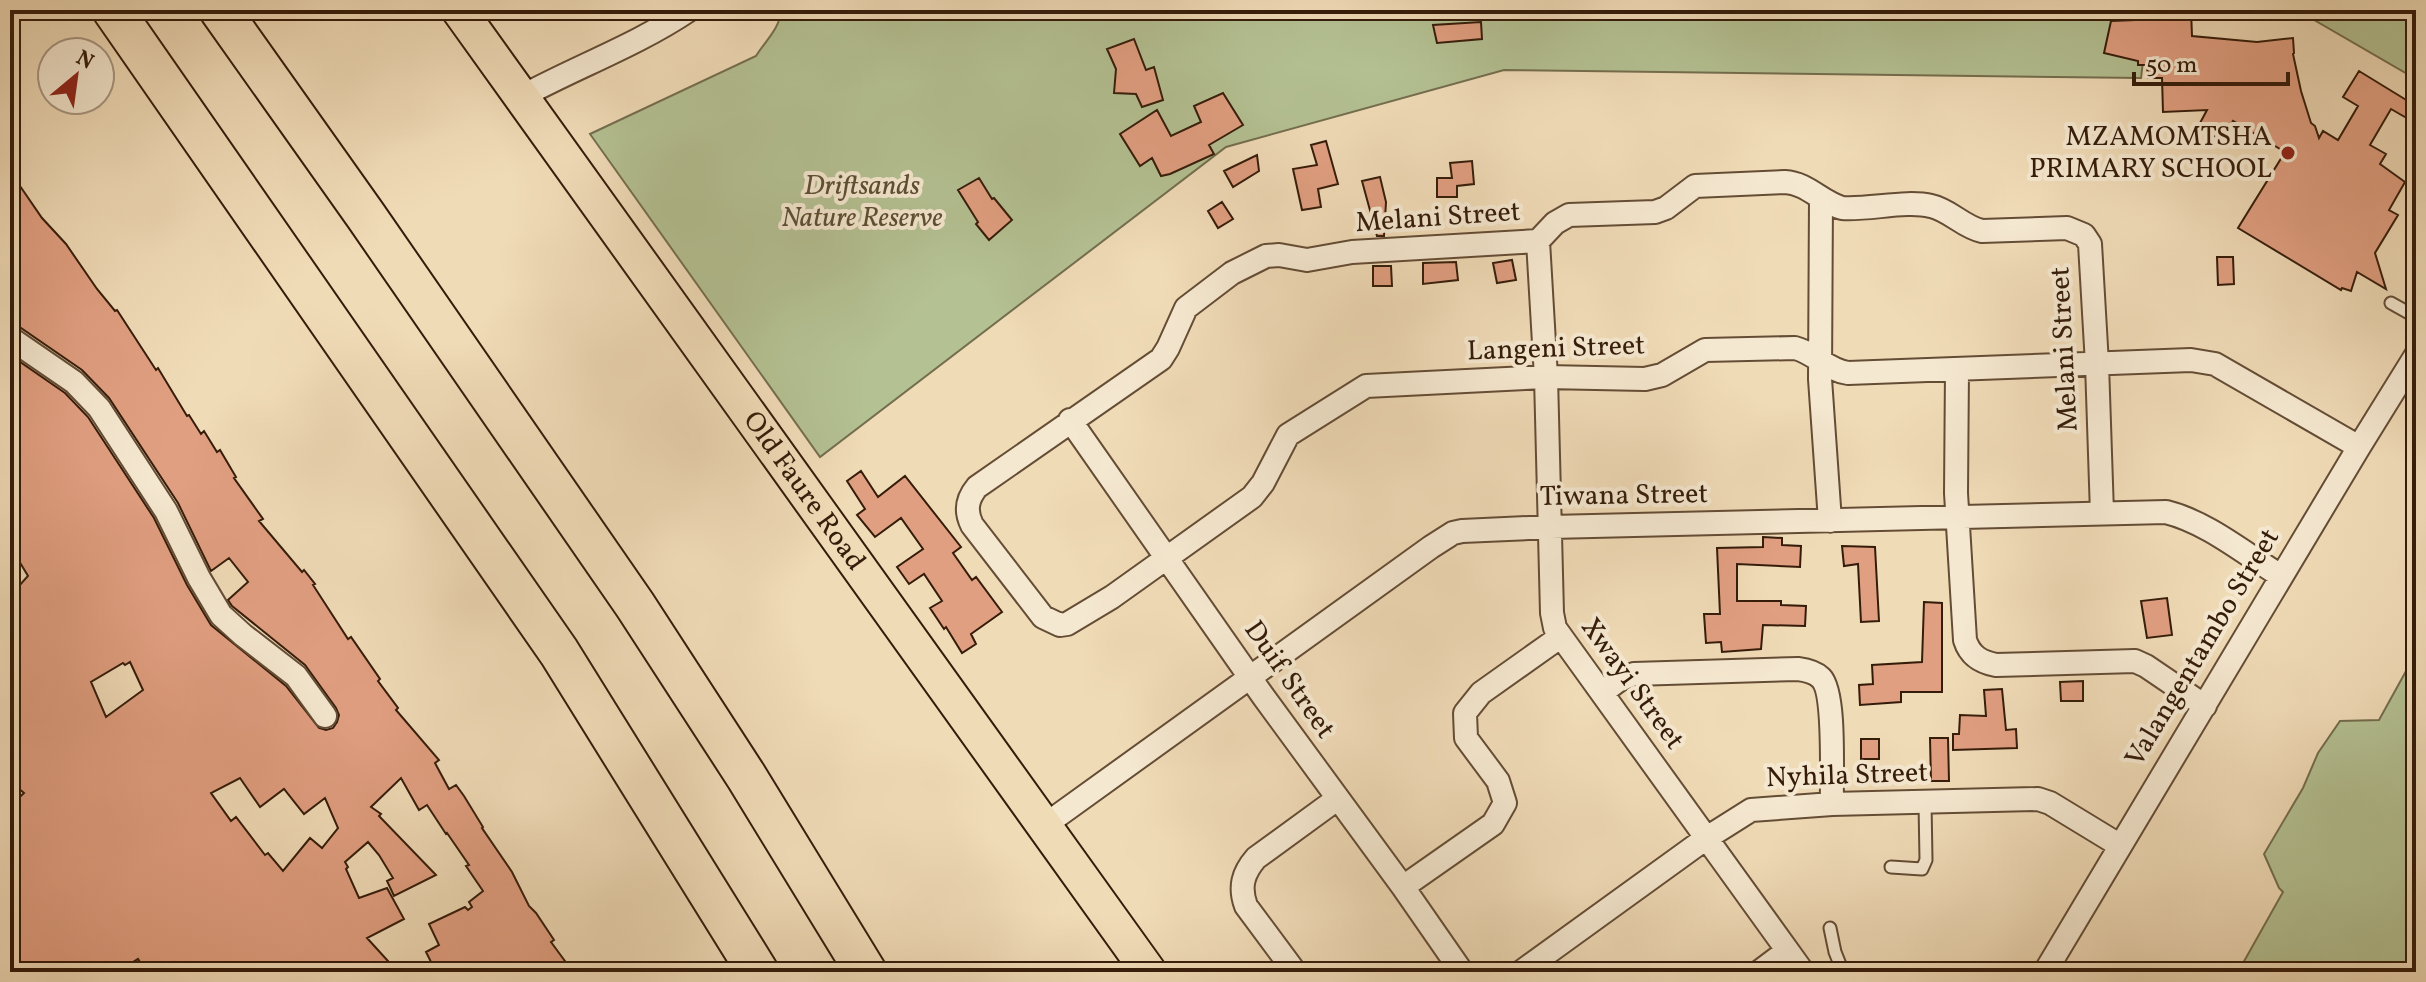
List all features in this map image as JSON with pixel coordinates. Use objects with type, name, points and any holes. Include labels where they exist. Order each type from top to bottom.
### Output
[{"type":"highway","points":[[113,10],[559,652],[758,972]]},
{"type":"highway","points":[[220,10],[635,605],[746,776],[866,972]]},
{"type":"main road","name":"Old Faure Road","points":[[459,10],[1149,972]]},
{"type":"street","points":[[521,97],[668,24],[689,10]]},
{"type":"street","name":"Melani Street","points":[[967,505],[977,487],[1161,359],[1189,305],[1232,273],[1266,256],[1307,260],[1352,252],[1538,241],[1555,223],[1569,215],[1655,212],[1666,208],[1689,189],[1701,185],[1792,182],[1836,206],[1851,209],[1925,204],[1982,231],[2067,228],[2084,235],[2090,244],[2102,513]]},
{"type":"street","points":[[1821,198],[1820,361],[1830,521]]},
{"type":"street","name":"Xwayi Street","points":[[1538,241],[1555,628],[1803,972]]},
{"type":"street","points":[[10,338],[74,382],[99,408],[166,511],[221,615],[296,676],[325,716]]},
{"type":"street","name":"Langeni Street","points":[[967,505],[972,525],[1043,617],[1060,625],[1075,620],[1252,497],[1292,431],[1366,386],[1546,377],[1654,378],[1709,349],[1795,348],[1806,351],[1833,369],[1848,373],[2197,360],[2209,362],[2359,447]]},
{"type":"street","name":"Valangentambo Street","points":[[2045,972],[2416,355]]},
{"type":"street","points":[[1957,369],[1956,493],[1968,649],[1976,658],[1996,665],[2135,661],[2205,706]]},
{"type":"street","name":"Duif Street","points":[[1070,420],[1462,972]]},
{"type":"street","name":"Tiwana Street","points":[[1045,825],[1453,533],[1551,527],[2166,512],[2180,515],[2281,576]]},
{"type":"street","points":[[1403,887],[1493,824],[1505,803],[1498,781],[1466,738],[1465,713],[1481,693],[1560,637]]},
{"type":"street","points":[[1603,692],[1634,674],[1798,669],[1814,673],[1822,679],[1830,699],[1832,804]]},
{"type":"street","name":"Nyhila Street","points":[[1521,972],[1705,839],[1751,810],[1832,804],[2029,798],[2044,800],[2119,845]]},
{"type":"street","points":[[1295,972],[1246,906],[1242,894],[1243,879],[1256,858],[1337,799]]},
{"type":"street","points":[[1759,972],[1787,951]]},
{"type":"lane","points":[[2391,303],[2416,317]]},
{"type":"lane","points":[[1891,867],[1922,869],[1925,866],[1925,803]]},
{"type":"lane","points":[[1830,928],[1843,972]]},
{"type":"green space","name":"Driftsands Nature Reserve","points":[[781,10],[2149,10],[2141,78],[1504,70],[1226,147],[820,457],[590,134],[756,56],[775,29]]},
{"type":"green space","points":[[2297,10],[2416,10],[2416,79]]},
{"type":"green space","points":[[2416,653],[2416,972],[2238,972],[2283,892],[2264,854],[2303,788],[2318,753],[2340,721],[2379,720]]},
{"type":"building","points":[[2160,10],[2191,10],[2192,36],[2257,42],[2293,38],[2301,91],[2319,138],[2323,131],[2338,140],[2358,106],[2343,97],[2359,71],[2416,106],[2410,120],[2391,109],[2370,145],[2386,154],[2380,164],[2405,182],[2389,210],[2398,215],[2375,253],[2386,289],[2357,272],[2351,291],[2341,290],[2238,228],[2285,152],[2233,121],[2222,141],[2208,133],[2211,129],[2200,123],[2207,110],[2163,112],[2162,78],[2148,78],[2147,65],[2138,65],[2138,61],[2104,53],[2111,21],[2160,19]]},
{"type":"building","points":[[1481,22],[1482,39],[1437,43],[1433,25]]},
{"type":"building","points":[[1134,39],[1146,70],[1154,67],[1163,100],[1142,107],[1136,94],[1114,93],[1116,69],[1107,49]]},
{"type":"building","points":[[1223,93],[1243,125],[1209,145],[1214,154],[1170,174],[1161,176],[1152,158],[1140,166],[1120,134],[1157,110],[1171,136],[1201,122],[1194,106]]},
{"type":"building","points":[[1326,141],[1338,184],[1318,189],[1321,207],[1302,210],[1293,169],[1317,165],[1311,145]]},
{"type":"building","points":[[1257,155],[1259,171],[1233,187],[1224,171]]},
{"type":"building","points":[[1472,161],[1474,184],[1457,186],[1457,197],[1437,197],[1437,178],[1452,178],[1450,163]]},
{"type":"building","points":[[1380,177],[1386,202],[1384,236],[1377,236],[1362,181]]},
{"type":"building","points":[[979,178],[992,199],[1012,220],[989,240],[976,224],[978,222],[958,190]]},
{"type":"building","points":[[20,186],[97,289],[117,310],[187,416],[201,434],[204,431],[217,452],[220,450],[234,478],[263,519],[259,521],[315,584],[348,639],[351,637],[380,679],[378,681],[398,708],[396,710],[439,760],[435,763],[449,789],[456,785],[464,796],[512,872],[529,906],[554,940],[551,942],[573,972],[526,972],[520,963],[503,972],[436,972],[426,952],[439,945],[429,924],[465,907],[468,910],[472,907],[469,902],[483,891],[466,866],[469,865],[427,805],[419,810],[401,778],[371,807],[436,875],[394,896],[387,881],[393,878],[368,842],[345,862],[359,898],[387,888],[404,919],[367,938],[398,972],[182,972],[174,962],[157,972],[146,972],[138,959],[117,972],[18,972],[10,959],[10,806],[24,793],[10,781],[10,596],[28,576],[10,546],[10,355],[65,393],[88,417],[154,518],[211,625],[286,686],[319,728],[333,728],[339,715],[305,665],[232,606],[228,600],[248,582],[229,558],[211,571],[178,503],[109,398],[82,370],[18,326],[10,324],[10,193]],"holes":[[[130,662],[143,690],[106,717],[91,682]],[[240,778],[260,807],[284,789],[304,814],[325,798],[338,828],[322,848],[310,838],[283,871],[268,853],[265,855],[236,817],[231,821],[211,793]]]},
{"type":"building","points":[[1222,202],[1233,219],[1218,228],[1208,211]]},
{"type":"building","points":[[2217,257],[2233,257],[2234,284],[2218,285]]},
{"type":"building","points":[[1512,260],[1516,280],[1497,283],[1493,263]]},
{"type":"building","points":[[1456,262],[1458,280],[1423,284],[1423,263]]},
{"type":"building","points":[[1373,266],[1391,266],[1392,286],[1373,286]]},
{"type":"building","points":[[861,471],[878,497],[905,476],[961,547],[953,553],[972,580],[976,577],[1002,612],[971,634],[976,644],[962,653],[930,608],[942,601],[924,574],[909,584],[897,567],[923,549],[901,518],[875,537],[857,515],[865,509],[847,481]]},
{"type":"building","points":[[1763,537],[1782,538],[1782,545],[1801,546],[1800,567],[1737,564],[1737,601],[1781,601],[1781,605],[1806,606],[1805,626],[1763,625],[1761,649],[1722,652],[1721,642],[1706,643],[1704,614],[1720,614],[1717,548],[1763,547]]},
{"type":"building","points":[[1842,546],[1875,547],[1879,621],[1861,622],[1858,564],[1844,566]]},
{"type":"building","points":[[2167,598],[2172,635],[2147,638],[2141,601]]},
{"type":"building","points":[[1924,602],[1942,603],[1942,692],[1901,692],[1901,702],[1860,705],[1859,685],[1873,684],[1872,665],[1922,662]]},
{"type":"building","points":[[2083,681],[2083,701],[2061,701],[2060,682]]},
{"type":"building","points":[[2002,689],[2006,730],[2016,729],[2017,748],[1953,750],[1953,734],[1959,734],[1960,715],[1986,716],[1984,690]]},
{"type":"building","points":[[1930,738],[1948,738],[1949,781],[1931,781]]},
{"type":"building","points":[[1861,739],[1879,739],[1879,759],[1861,759]]},
{"type":"place","name":"MZAMOMTSHA PRIMARY SCHOOL","points":[[2288,153]]}]
